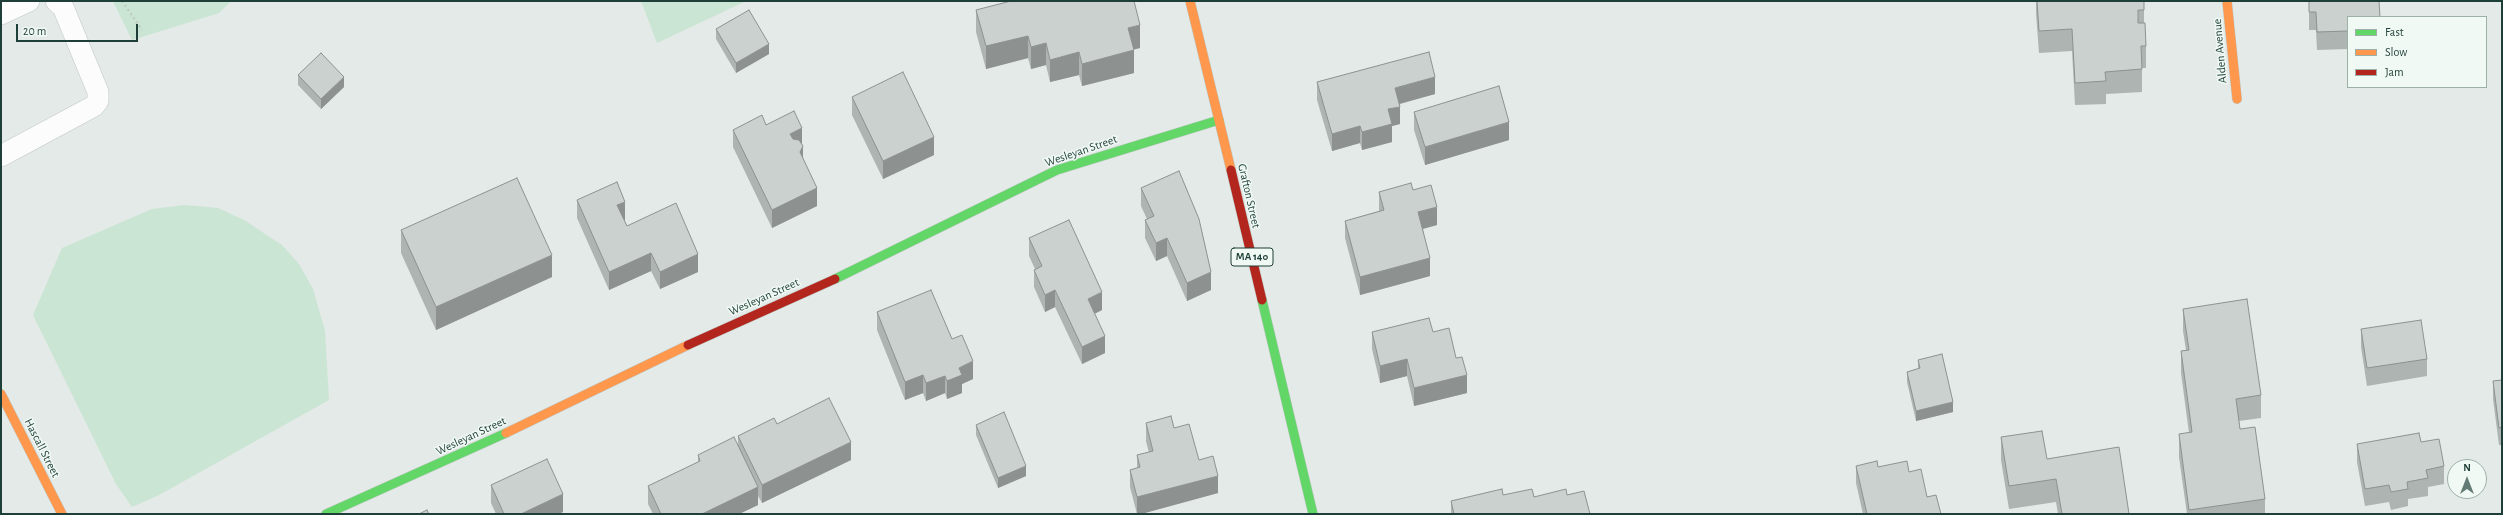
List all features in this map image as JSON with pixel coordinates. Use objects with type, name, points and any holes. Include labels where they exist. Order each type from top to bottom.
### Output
[{"type":"street","name":"Grafton Street","points":[[1190,1],[1313,514]]},
{"type":"street","name":"Alden Avenue","points":[[2227,1],[2237,99]]},
{"type":"street","name":"Wesleyan Street","points":[[326,514],[459,455],[704,338],[874,261],[1057,170],[1219,120]]},
{"type":"street","name":"Hascall Street","points":[[1,394],[62,514]]},
{"type":"lane","points":[[1,14],[29,1]]},
{"type":"lane","points":[[1,156],[94,106],[98,101],[98,92],[63,7],[56,1]]},
{"type":"path","points":[[122,1],[142,30]]},
{"type":"green space","points":[[113,1],[231,1],[219,13],[132,40]]},
{"type":"green space","points":[[641,1],[746,1],[657,43]]},
{"type":"green space","points":[[185,205],[218,208],[244,220],[282,245],[299,264],[313,289],[325,331],[329,400],[159,495],[132,507],[116,484],[33,315],[62,248],[152,209]]},
{"type":"building","points":[[1011,1],[1134,1],[1140,25],[1128,28],[1134,50],[1082,64],[1079,52],[1050,60],[1046,43],[1031,47],[1028,36],[986,46],[976,10]]},
{"type":"building","points":[[2037,1],[2144,1],[2144,10],[2138,10],[2138,23],[2145,23],[2146,46],[2141,46],[2142,69],[2105,72],[2106,81],[2075,83],[2072,29],[2039,31]]},
{"type":"building","points":[[2309,1],[2379,1],[2380,16],[2347,16],[2347,31],[2317,32],[2316,12],[2309,12]]},
{"type":"building","points":[[749,10],[769,44],[736,63],[716,29]]},
{"type":"building","points":[[1429,52],[1435,77],[1395,88],[1400,107],[1388,109],[1392,124],[1362,132],[1360,126],[1332,134],[1317,82]]},
{"type":"building","points":[[321,53],[344,77],[321,99],[298,75]]},
{"type":"building","points":[[903,72],[934,137],[883,161],[852,97]]},
{"type":"building","points":[[1499,86],[1509,122],[1425,147],[1414,112]]},
{"type":"building","points":[[794,111],[802,128],[790,134],[793,139],[799,140],[803,146],[800,152],[817,188],[772,210],[733,130],[762,115],[766,125]]},
{"type":"building","points":[[1179,171],[1199,219],[1211,272],[1187,283],[1167,238],[1156,243],[1145,220],[1154,216],[1141,188]]},
{"type":"building","points":[[517,178],[552,255],[436,307],[401,230]]},
{"type":"building","points":[[617,182],[625,202],[617,205],[627,226],[676,203],[698,254],[660,272],[651,253],[609,272],[577,200]]},
{"type":"building","points":[[1411,183],[1413,190],[1431,185],[1437,207],[1418,212],[1430,258],[1360,277],[1345,221],[1384,210],[1379,192]]},
{"type":"building","points":[[1069,220],[1102,292],[1088,299],[1105,336],[1082,347],[1055,290],[1045,295],[1034,270],[1042,266],[1029,238]]},
{"type":"building","points":[[931,290],[952,339],[962,335],[973,361],[959,368],[962,375],[947,381],[945,376],[926,383],[923,375],[905,382],[877,312]]},
{"type":"building","points":[[2247,299],[2261,395],[2236,399],[2240,429],[2255,427],[2265,499],[2189,510],[2179,434],[2192,432],[2181,351],[2189,350],[2183,309]]},
{"type":"building","points":[[1429,318],[1433,332],[1449,328],[1456,358],[1462,357],[1467,375],[1414,388],[1407,359],[1380,366],[1372,332]]},
{"type":"building","points":[[2421,320],[2427,359],[2367,368],[2361,329]]},
{"type":"building","points":[[1942,354],[1953,402],[1916,411],[1907,372],[1920,368],[1918,360]]},
{"type":"building","points":[[2502,380],[2502,427],[2499,428],[2493,381]]},
{"type":"building","points":[[829,398],[851,442],[762,485],[738,436],[774,418],[777,424]]},
{"type":"building","points":[[1004,412],[1026,466],[998,478],[976,425]]},
{"type":"building","points":[[1171,416],[1174,428],[1189,424],[1199,460],[1213,456],[1218,476],[1137,497],[1130,470],[1140,467],[1137,455],[1153,451],[1146,423]]},
{"type":"building","points":[[2042,431],[2047,459],[2119,447],[2129,514],[2062,514],[2056,479],[2009,486],[2001,437]]},
{"type":"building","points":[[2419,433],[2421,442],[2439,439],[2444,466],[2426,470],[2428,478],[2407,482],[2408,489],[2391,492],[2389,485],[2365,489],[2357,444]]},
{"type":"building","points":[[734,437],[758,487],[702,514],[661,514],[648,486],[700,461],[698,455]]},
{"type":"building","points":[[547,459],[563,494],[521,514],[504,514],[491,485]]},
{"type":"building","points":[[1877,461],[1878,467],[1907,461],[1909,472],[1921,469],[1927,497],[1936,495],[1941,514],[1867,514],[1856,466]]},
{"type":"building","points":[[1502,489],[1503,495],[1532,489],[1534,497],[1566,489],[1567,495],[1584,491],[1590,514],[1454,514],[1451,501]]},
{"type":"building","points":[[427,510],[429,514],[419,514]]},
{"type":"traffic: fast","points":[[835,279],[1057,170],[1219,120]]},
{"type":"traffic: fast","points":[[1262,300],[1313,514]]},
{"type":"traffic: fast","points":[[326,514],[506,433]]},
{"type":"traffic: slow","points":[[1190,1],[1231,170]]},
{"type":"traffic: slow","points":[[2227,1],[2237,99]]},
{"type":"traffic: slow","points":[[506,433],[688,345]]},
{"type":"traffic: slow","points":[[1,394],[62,514]]},
{"type":"traffic: jam","points":[[1231,170],[1262,300]]},
{"type":"traffic: jam","points":[[688,345],[835,279]]}]
